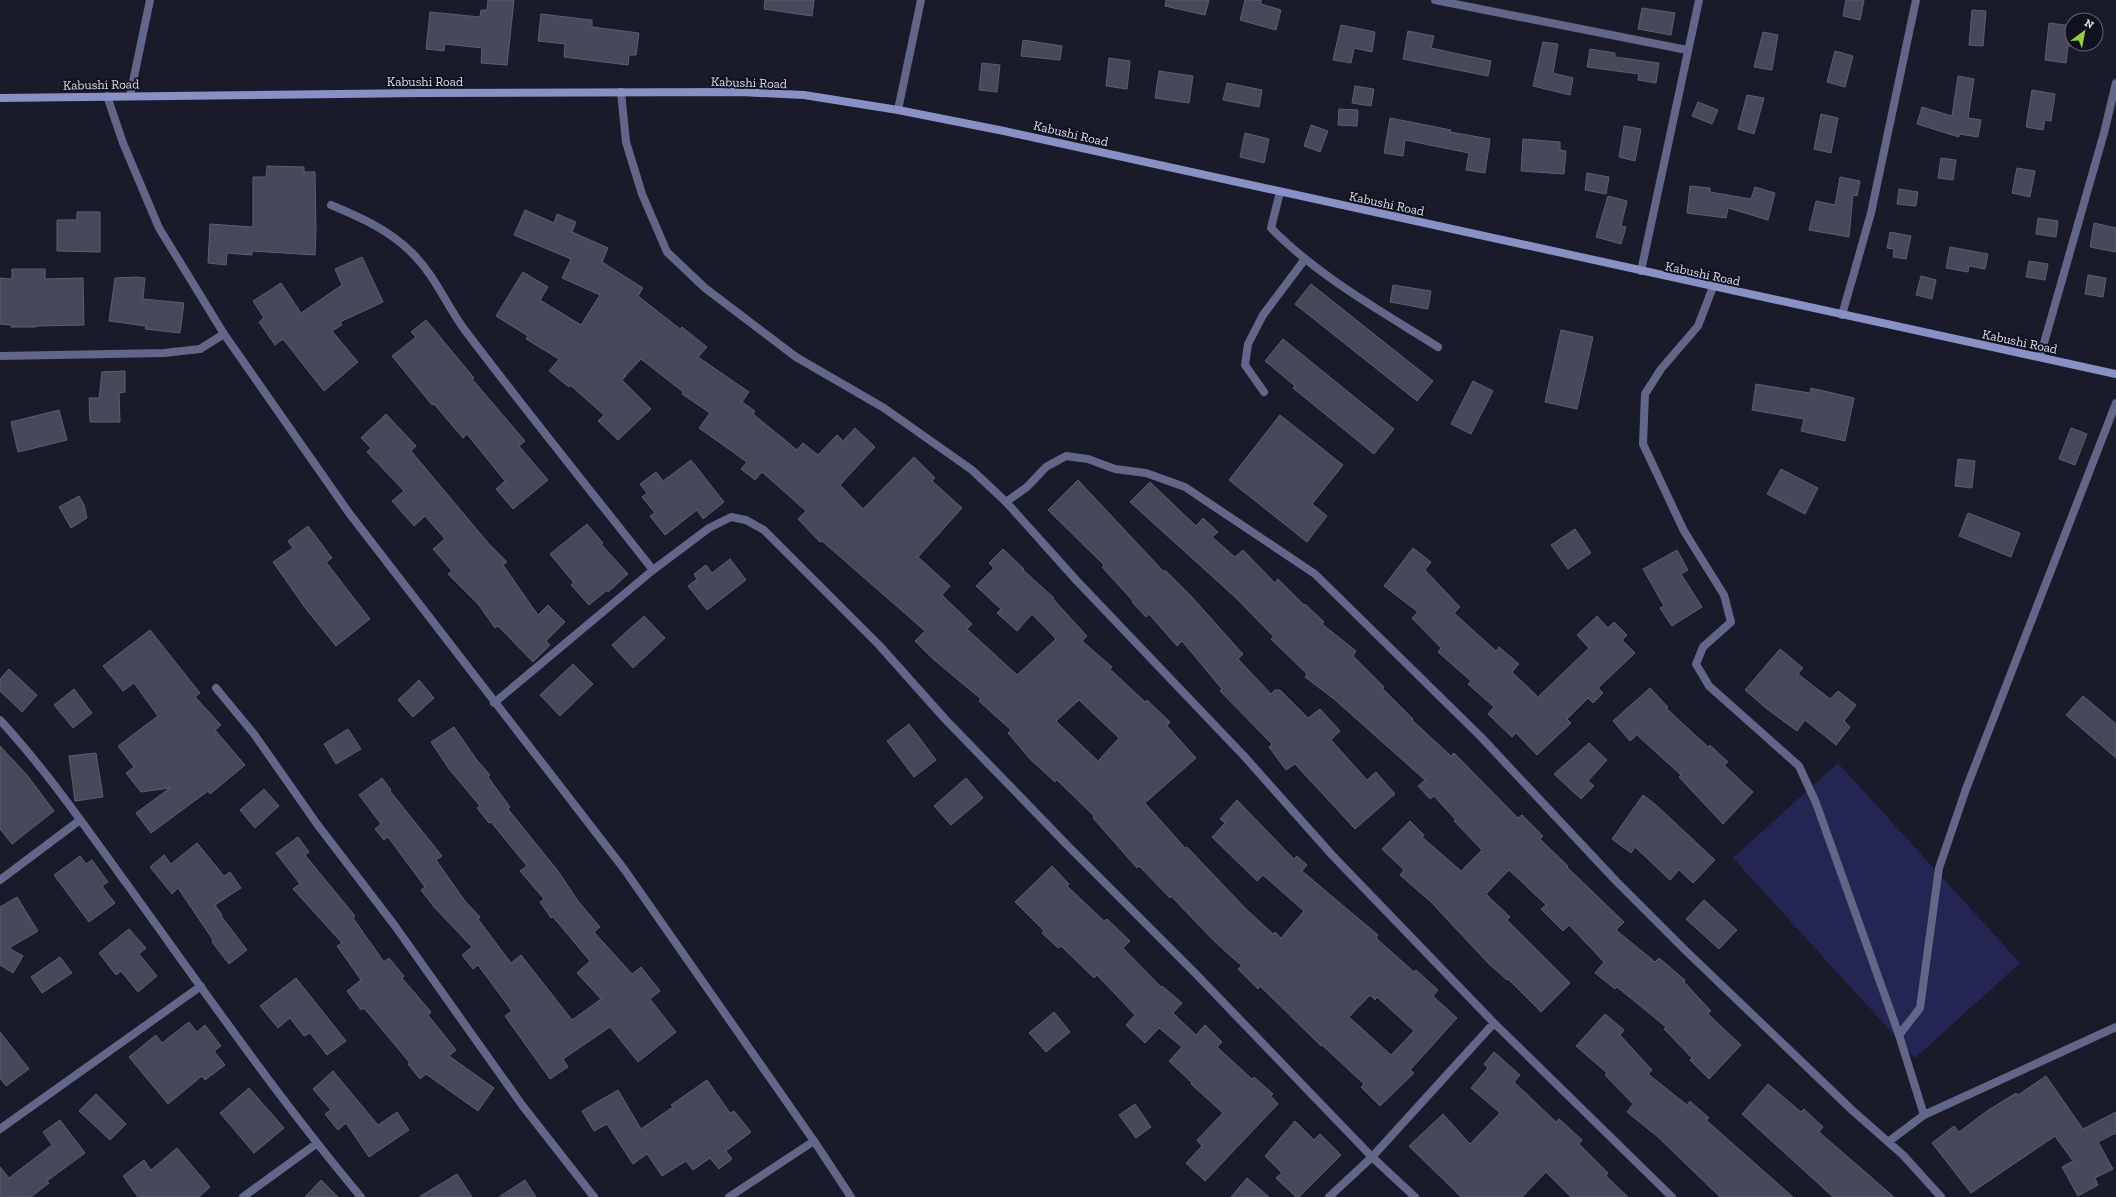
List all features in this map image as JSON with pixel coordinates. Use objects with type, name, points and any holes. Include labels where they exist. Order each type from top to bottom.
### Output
[{"type":"main road","name":"Kabushi Road","points":[[0,98],[621,92],[740,92],[804,96],[898,110],[1004,131],[2116,374]]},
{"type":"street","points":[[130,96],[150,0]]},
{"type":"street","points":[[898,110],[921,0]]},
{"type":"street","points":[[1435,0],[1687,50]]},
{"type":"street","points":[[1641,271],[1687,50],[1699,0]]},
{"type":"street","points":[[1842,315],[1871,213],[1916,0]]},
{"type":"street","points":[[2040,357],[2104,133],[2116,83]]},
{"type":"street","points":[[621,92],[626,142],[642,194],[667,252],[705,288],[796,357],[884,408],[972,470],[1006,502],[1077,582],[1244,756],[1332,856],[1494,1023],[1672,1197]]},
{"type":"street","points":[[107,96],[124,143],[159,228],[224,334],[349,513],[624,870],[814,1141],[851,1197]]},
{"type":"street","points":[[1280,192],[1271,228],[1294,251],[1346,289],[1438,347]]},
{"type":"street","points":[[330,205],[363,218],[390,235],[412,252],[430,275],[463,328],[653,570]]},
{"type":"street","points":[[1264,392],[1245,365],[1248,344],[1263,315],[1305,259]]},
{"type":"street","points":[[1713,287],[1698,326],[1661,369],[1645,394],[1643,444],[1684,531],[1724,595],[1731,622],[1703,646],[1696,664],[1709,686],[1799,766],[1816,803],[1899,1035],[1924,1115]]},
{"type":"street","points":[[0,356],[164,353],[200,349],[224,334]]},
{"type":"street","points":[[1899,1035],[1920,1008],[1939,868],[1964,796],[2116,403]]},
{"type":"street","points":[[1006,502],[1027,487],[1046,467],[1066,456],[1088,459],[1115,469],[1146,473],[1185,487],[1315,574],[1476,732],[1616,881],[1685,950],[1847,1106],[1903,1155],[1941,1197]]},
{"type":"street","points":[[494,703],[653,570],[709,528],[731,517],[746,520],[764,530],[878,645],[945,719],[1068,846],[1202,979],[1372,1156],[1415,1197]]},
{"type":"street","points":[[216,688],[258,740],[317,824],[394,926],[522,1105],[594,1197]]},
{"type":"street","points":[[0,720],[19,741],[80,820],[316,1144],[361,1197]]},
{"type":"street","points":[[0,880],[80,820]]},
{"type":"street","points":[[0,1129],[201,986]]},
{"type":"street","points":[[1329,1197],[1372,1156],[1494,1023]]},
{"type":"street","points":[[1888,1142],[1924,1115],[2116,1026]]},
{"type":"street","points":[[729,1197],[814,1141]]},
{"type":"street","points":[[243,1197],[316,1144]]},
{"type":"shaded area","points":[[1838,763],[2020,963],[1915,1058],[1733,858]]},
{"type":"building","points":[[488,0],[514,0],[507,65],[481,63],[482,48],[445,44],[444,51],[426,49],[430,12],[480,17],[481,10],[487,10]]},
{"type":"building","points":[[765,0],[814,0],[812,16],[764,9]]},
{"type":"building","points":[[1166,0],[1209,0],[1205,15],[1165,6]]},
{"type":"building","points":[[1245,0],[1261,0],[1261,4],[1281,10],[1276,30],[1240,20]]},
{"type":"building","points":[[1846,0],[1864,0],[1860,20],[1843,16]]},
{"type":"building","points":[[1642,8],[1675,13],[1671,35],[1638,29]]},
{"type":"building","points":[[1972,10],[1986,11],[1983,46],[1969,45]]},
{"type":"building","points":[[541,14],[592,20],[592,27],[639,33],[636,55],[629,55],[628,65],[564,57],[565,44],[538,41]]},
{"type":"building","points":[[2049,23],[2064,25],[2064,52],[2067,52],[2066,63],[2045,60]]},
{"type":"building","points":[[1341,25],[1375,32],[1372,52],[1354,48],[1351,63],[1333,60]]},
{"type":"building","points":[[1408,31],[1434,36],[1431,48],[1491,61],[1488,76],[1403,59]]},
{"type":"building","points":[[1763,32],[1778,35],[1772,70],[1754,67]]},
{"type":"building","points":[[1023,40],[1062,46],[1060,60],[1021,56]]},
{"type":"building","points":[[1543,42],[1558,44],[1553,73],[1573,78],[1570,95],[1533,86]]},
{"type":"building","points":[[1590,49],[1615,53],[1615,57],[1659,63],[1656,83],[1638,80],[1639,74],[1587,67]]},
{"type":"building","points":[[1835,51],[1853,56],[1845,87],[1827,82]]},
{"type":"building","points":[[1109,58],[1130,61],[1127,89],[1106,86]]},
{"type":"building","points":[[982,63],[1000,65],[997,92],[979,90]]},
{"type":"building","points":[[1159,71],[1193,76],[1189,103],[1155,98]]},
{"type":"building","points":[[1958,76],[1974,79],[1968,118],[1981,120],[1978,137],[1959,134],[1959,137],[1917,124],[1922,107],[1952,116]]},
{"type":"building","points":[[1227,83],[1262,90],[1259,107],[1223,100]]},
{"type":"building","points":[[1355,86],[1374,89],[1371,106],[1352,103]]},
{"type":"building","points":[[2032,90],[2055,94],[2051,121],[2045,120],[2043,130],[2026,127]]},
{"type":"building","points":[[1747,95],[1764,98],[1754,134],[1738,129]]},
{"type":"building","points":[[1698,102],[1718,110],[1712,124],[1692,116]]},
{"type":"building","points":[[1339,109],[1358,110],[1357,126],[1338,125]]},
{"type":"building","points":[[1821,114],[1838,118],[1831,153],[1814,149]]},
{"type":"building","points":[[1390,118],[1451,130],[1450,132],[1490,139],[1485,173],[1466,170],[1469,153],[1405,140],[1403,156],[1384,153]]},
{"type":"building","points":[[1311,125],[1328,131],[1320,152],[1304,146]]},
{"type":"building","points":[[1624,126],[1641,129],[1635,161],[1619,157]]},
{"type":"building","points":[[1245,133],[1269,139],[1264,163],[1240,157]]},
{"type":"building","points":[[1523,139],[1560,142],[1560,150],[1566,151],[1564,174],[1521,171]]},
{"type":"building","points":[[1941,158],[1956,160],[1953,180],[1938,178]]},
{"type":"building","points":[[267,166],[304,167],[304,172],[315,172],[315,255],[252,251],[252,255],[227,253],[226,265],[208,263],[210,224],[253,227],[253,177],[266,177]]},
{"type":"building","points":[[2017,168],[2035,171],[2030,197],[2012,193]]},
{"type":"building","points":[[1587,173],[1609,177],[1606,194],[1585,190]]},
{"type":"building","points":[[1840,177],[1860,181],[1857,196],[1853,195],[1849,237],[1809,230],[1816,201],[1835,205]]},
{"type":"building","points":[[1690,186],[1710,188],[1710,192],[1751,199],[1755,187],[1775,193],[1768,220],[1728,208],[1726,218],[1687,213]]},
{"type":"building","points":[[1899,189],[1918,192],[1916,206],[1897,204]]},
{"type":"building","points":[[1608,196],[1627,201],[1621,226],[1626,227],[1621,244],[1596,237]]},
{"type":"building","points":[[525,210],[554,223],[557,214],[576,222],[572,232],[608,248],[602,262],[643,288],[638,296],[680,329],[682,327],[707,347],[698,357],[749,392],[742,402],[755,411],[753,414],[797,450],[803,443],[818,455],[837,435],[843,441],[855,428],[875,447],[840,485],[863,509],[914,457],[935,478],[932,481],[962,508],[918,557],[950,586],[942,595],[972,624],[967,629],[1017,675],[1056,639],[1032,614],[1017,631],[997,613],[1001,609],[976,586],[994,568],[989,563],[1003,549],[1024,569],[1023,570],[1054,598],[1053,599],[1087,636],[1082,641],[1112,667],[1110,669],[1145,702],[1147,700],[1170,722],[1167,726],[1196,758],[1145,803],[1185,848],[1187,847],[1246,909],[1273,934],[1275,932],[1281,938],[1304,911],[1263,875],[1257,881],[1212,837],[1225,823],[1220,819],[1237,800],[1294,859],[1297,856],[1307,865],[1302,871],[1378,935],[1376,938],[1414,972],[1416,970],[1438,990],[1433,996],[1457,1018],[1410,1070],[1414,1073],[1380,1106],[1361,1087],[1364,1084],[1322,1045],[1321,1046],[1260,986],[1258,989],[1238,969],[1242,966],[1214,941],[1171,896],[1170,898],[1139,866],[1137,868],[1093,818],[1094,816],[1057,780],[1055,782],[1030,759],[1008,733],[1011,730],[979,701],[981,699],[933,659],[915,641],[925,631],[822,541],[820,542],[798,519],[806,511],[762,472],[755,480],[741,469],[747,462],[699,428],[710,413],[682,394],[683,392],[641,359],[626,375],[624,375],[626,376],[622,380],[651,409],[618,440],[598,421],[604,415],[570,385],[569,387],[549,371],[559,359],[526,339],[528,336],[496,316],[523,272],[548,287],[540,300],[581,325],[600,295],[562,278],[571,259],[514,235]],"holes":[[[1079,700],[1119,738],[1098,761],[1056,721]],[[1370,995],[1375,1000],[1377,997],[1414,1031],[1391,1055],[1349,1017]]]},
{"type":"building","points":[[77,212],[100,212],[100,252],[57,251],[57,220],[77,220]]},
{"type":"building","points":[[2038,218],[2058,221],[2056,237],[2036,234]]},
{"type":"building","points":[[2094,223],[2116,228],[2116,252],[2090,247]]},
{"type":"building","points":[[1890,232],[1911,236],[1906,259],[1893,257],[1894,249],[1887,248]]},
{"type":"building","points":[[1950,247],[1988,254],[1985,269],[1969,266],[1968,272],[1946,268]]},
{"type":"building","points":[[362,257],[383,302],[340,322],[342,325],[332,331],[358,362],[324,391],[283,339],[275,345],[259,322],[264,318],[253,301],[281,283],[301,313],[342,285],[335,269]]},
{"type":"building","points":[[2029,261],[2048,264],[2045,280],[2026,277]]},
{"type":"building","points":[[12,269],[45,269],[45,279],[83,278],[84,325],[11,327],[11,325],[0,324],[0,278],[12,279]]},
{"type":"building","points":[[2088,275],[2106,278],[2103,297],[2085,294]]},
{"type":"building","points":[[1921,276],[1936,280],[1932,299],[1916,295]]},
{"type":"building","points":[[115,278],[145,278],[143,299],[184,303],[180,333],[145,329],[146,326],[109,321]]},
{"type":"building","points":[[1311,284],[1433,381],[1417,401],[1295,304]]},
{"type":"building","points":[[1393,285],[1431,291],[1428,309],[1390,302]]},
{"type":"building","points":[[426,320],[474,378],[472,379],[525,441],[519,446],[548,480],[513,509],[496,489],[505,481],[467,434],[463,438],[434,404],[432,405],[392,356],[416,337],[411,332]]},
{"type":"building","points":[[1561,330],[1593,337],[1577,409],[1545,402]]},
{"type":"building","points":[[1283,339],[1394,429],[1374,454],[1293,388],[1295,386],[1265,361]]},
{"type":"building","points":[[125,371],[125,392],[119,393],[120,422],[90,422],[89,398],[99,398],[102,372]]},
{"type":"building","points":[[1473,381],[1493,391],[1471,434],[1451,424]]},
{"type":"building","points":[[1756,384],[1810,393],[1811,388],[1854,398],[1845,441],[1801,431],[1804,419],[1752,410]]},
{"type":"building","points":[[59,410],[67,440],[18,452],[11,422]]},
{"type":"building","points":[[386,414],[416,446],[411,451],[489,544],[507,562],[503,565],[538,615],[548,605],[565,622],[546,641],[550,645],[533,662],[498,626],[495,628],[478,604],[448,574],[452,571],[433,549],[445,539],[425,516],[414,526],[392,501],[404,491],[367,452],[371,448],[361,438]]},
{"type":"building","points":[[1280,415],[1343,465],[1312,504],[1327,516],[1307,542],[1229,480]]},
{"type":"building","points":[[2071,428],[2087,434],[2075,465],[2059,459]]},
{"type":"building","points":[[1958,459],[1975,461],[1972,488],[1955,486]]},
{"type":"building","points":[[691,460],[724,502],[703,519],[697,510],[665,535],[650,516],[655,513],[642,497],[647,493],[640,484],[656,472],[663,481]]},
{"type":"building","points":[[1781,469],[1818,488],[1805,514],[1767,494]]},
{"type":"building","points":[[1078,480],[1164,572],[1165,570],[1191,596],[1243,654],[1238,659],[1271,694],[1275,690],[1280,690],[1308,718],[1320,709],[1340,731],[1331,740],[1367,780],[1376,772],[1395,794],[1355,829],[1295,764],[1286,770],[1269,747],[1272,744],[1220,691],[1222,689],[1182,641],[1177,646],[1149,614],[1146,617],[1102,567],[1104,565],[1048,510]]},
{"type":"building","points":[[1150,482],[1196,526],[1203,518],[1218,532],[1212,537],[1235,557],[1243,550],[1275,583],[1278,579],[1304,605],[1305,604],[1324,622],[1322,624],[1356,651],[1353,656],[1384,687],[1383,689],[1413,719],[1412,720],[1451,756],[1454,753],[1518,818],[1522,815],[1543,836],[1540,839],[1624,922],[1616,930],[1655,962],[1659,958],[1685,980],[1684,982],[1711,1011],[1708,1014],[1741,1045],[1709,1079],[1690,1060],[1692,1058],[1664,1029],[1666,1027],[1617,987],[1615,989],[1595,973],[1604,962],[1569,925],[1563,931],[1541,909],[1546,905],[1509,870],[1486,894],[1510,917],[1507,920],[1570,983],[1541,1012],[1508,979],[1507,980],[1488,963],[1431,902],[1400,875],[1404,870],[1382,849],[1410,821],[1424,835],[1422,837],[1461,871],[1482,850],[1454,821],[1456,820],[1434,796],[1430,799],[1418,786],[1425,780],[1334,699],[1305,677],[1307,674],[1271,639],[1274,637],[1236,598],[1130,502]]},
{"type":"building","points":[[79,496],[84,505],[87,518],[71,528],[59,507]]},
{"type":"building","points":[[1968,513],[2020,533],[2011,557],[1959,536]]},
{"type":"building","points":[[587,524],[603,543],[601,544],[628,574],[608,592],[607,590],[589,605],[571,585],[574,583],[550,554]]},
{"type":"building","points":[[308,526],[332,558],[326,562],[370,619],[336,646],[306,609],[273,562],[293,548],[288,541]]},
{"type":"building","points":[[1575,529],[1591,553],[1568,569],[1551,545]]},
{"type":"building","points":[[1413,548],[1431,562],[1425,570],[1460,607],[1454,613],[1496,651],[1499,647],[1519,664],[1512,672],[1538,697],[1589,648],[1577,635],[1597,616],[1608,628],[1614,622],[1627,635],[1622,640],[1635,653],[1598,688],[1603,693],[1593,703],[1588,698],[1567,719],[1571,723],[1537,755],[1516,733],[1512,737],[1488,714],[1494,707],[1468,684],[1471,681],[1438,652],[1441,648],[1412,618],[1418,612],[1384,586]]},
{"type":"building","points":[[1677,550],[1688,570],[1681,574],[1702,607],[1672,626],[1660,608],[1664,606],[1643,569]]},
{"type":"building","points":[[730,559],[746,580],[707,610],[688,586],[697,579],[694,574],[706,565],[712,573]]},
{"type":"building","points":[[644,616],[665,638],[633,668],[612,645]]},
{"type":"building","points":[[150,630],[200,693],[195,697],[221,725],[215,730],[245,765],[210,794],[208,791],[151,833],[136,813],[170,788],[141,792],[126,773],[134,767],[118,746],[158,716],[134,683],[123,691],[103,666]]},
{"type":"building","points":[[1780,649],[1803,668],[1798,674],[1830,699],[1838,691],[1856,705],[1844,721],[1850,727],[1836,745],[1805,720],[1797,731],[1767,709],[1745,690]]},
{"type":"building","points":[[573,664],[593,684],[560,716],[540,695]]},
{"type":"building","points":[[9,669],[37,695],[22,712],[0,691],[0,679]]},
{"type":"building","points":[[419,680],[434,698],[413,717],[398,700]]},
{"type":"building","points":[[1650,688],[1668,707],[1666,708],[1708,747],[1710,745],[1728,762],[1724,765],[1753,792],[1723,824],[1679,777],[1681,775],[1637,735],[1630,741],[1613,721]]},
{"type":"building","points":[[74,689],[92,713],[73,728],[54,705]]},
{"type":"building","points":[[2083,696],[2116,724],[2116,758],[2066,715]]},
{"type":"building","points":[[909,724],[936,760],[914,777],[887,741]]},
{"type":"building","points":[[454,727],[476,759],[490,775],[488,777],[510,807],[508,809],[558,871],[578,901],[600,927],[594,932],[632,974],[641,967],[660,991],[650,999],[676,1032],[638,1062],[610,1027],[563,1059],[568,1067],[550,1079],[505,1016],[512,1011],[478,965],[473,969],[462,955],[472,947],[434,907],[421,890],[425,887],[388,837],[384,840],[375,829],[381,824],[359,795],[382,778],[391,790],[390,791],[442,856],[436,860],[465,901],[480,917],[478,919],[511,963],[521,955],[572,1020],[601,999],[577,973],[590,961],[553,917],[551,918],[540,902],[544,899],[520,871],[527,866],[491,822],[489,823],[477,808],[480,806],[449,769],[431,742]]},
{"type":"building","points":[[348,729],[361,749],[336,764],[324,744]]},
{"type":"building","points":[[1589,743],[1607,760],[1588,781],[1594,786],[1581,799],[1554,774]]},
{"type":"building","points":[[0,746],[27,775],[54,811],[12,844],[0,829]]},
{"type":"building","points":[[96,753],[103,797],[75,801],[69,756]]},
{"type":"building","points":[[966,778],[983,798],[951,825],[934,806]]},
{"type":"building","points":[[264,789],[279,806],[255,828],[240,810]]},
{"type":"building","points":[[1643,795],[1656,805],[1715,860],[1693,883],[1679,870],[1670,880],[1635,847],[1631,853],[1612,839]]},
{"type":"building","points":[[298,837],[309,852],[305,855],[355,916],[353,918],[384,962],[389,958],[404,976],[402,978],[431,1012],[428,1015],[456,1050],[449,1056],[494,1088],[478,1111],[426,1074],[420,1079],[408,1064],[410,1063],[364,1008],[361,1010],[347,991],[361,980],[337,946],[342,943],[293,889],[300,884],[276,853]]},
{"type":"building","points":[[197,843],[224,876],[230,872],[241,888],[215,905],[222,915],[221,916],[247,950],[229,964],[212,942],[213,940],[178,888],[172,894],[150,867],[164,855],[171,864]]},
{"type":"building","points":[[80,856],[86,864],[92,860],[108,882],[102,886],[115,903],[89,922],[54,875]]},
{"type":"building","points":[[1052,866],[1069,884],[1067,886],[1104,921],[1107,919],[1130,941],[1123,948],[1161,987],[1162,986],[1182,1003],[1173,1013],[1196,1035],[1205,1025],[1222,1042],[1217,1047],[1252,1079],[1254,1077],[1273,1094],[1271,1096],[1278,1104],[1205,1181],[1186,1163],[1202,1146],[1197,1140],[1223,1113],[1191,1084],[1192,1083],[1169,1061],[1182,1047],[1159,1028],[1145,1043],[1126,1025],[1135,1015],[1097,975],[1094,978],[1061,946],[1058,948],[1042,933],[1044,931],[1015,902]]},
{"type":"building","points":[[17,897],[38,931],[9,948],[23,956],[13,973],[0,965],[0,907]]},
{"type":"building","points":[[1704,900],[1737,930],[1719,949],[1686,919]]},
{"type":"building","points":[[129,929],[146,948],[139,954],[157,976],[138,992],[121,971],[116,975],[99,953]]},
{"type":"building","points":[[60,957],[72,973],[42,993],[31,977]]},
{"type":"building","points":[[296,978],[346,1041],[327,1055],[310,1033],[304,1036],[290,1018],[278,1028],[260,1006]]},
{"type":"building","points":[[1054,1012],[1070,1032],[1046,1052],[1029,1033]]},
{"type":"building","points":[[1605,1014],[1624,1030],[1620,1035],[1652,1070],[1648,1074],[1687,1105],[1690,1101],[1709,1118],[1706,1120],[1793,1197],[1720,1197],[1658,1137],[1627,1112],[1633,1104],[1605,1075],[1607,1073],[1576,1046]]},
{"type":"building","points":[[189,1022],[197,1032],[205,1025],[221,1046],[214,1051],[225,1065],[205,1080],[202,1076],[168,1104],[129,1057],[156,1035],[162,1043]]},
{"type":"building","points":[[0,1032],[29,1069],[6,1086],[0,1078]]},
{"type":"building","points":[[1494,1052],[1520,1075],[1514,1082],[1556,1122],[1559,1119],[1582,1140],[1579,1144],[1608,1173],[1606,1176],[1628,1197],[1571,1197],[1546,1172],[1522,1197],[1461,1197],[1409,1146],[1443,1114],[1470,1144],[1500,1113],[1471,1088],[1488,1068],[1484,1064]]},
{"type":"building","points":[[333,1071],[378,1125],[397,1112],[409,1130],[369,1157],[346,1123],[338,1130],[325,1114],[331,1110],[313,1089]]},
{"type":"building","points":[[2046,1076],[2083,1129],[2116,1112],[2116,1133],[2098,1142],[2113,1169],[2095,1178],[2098,1185],[2078,1196],[2062,1167],[2073,1161],[2055,1136],[1971,1193],[1932,1143],[1954,1126],[1959,1132],[1987,1111],[2016,1093],[2018,1095]]},
{"type":"building","points":[[707,1080],[730,1113],[734,1111],[751,1132],[726,1151],[732,1159],[719,1169],[710,1158],[693,1170],[686,1161],[662,1176],[647,1154],[633,1164],[607,1124],[594,1131],[582,1111],[618,1090],[641,1129],[673,1107],[671,1105]]},
{"type":"building","points":[[1768,1084],[1801,1112],[1804,1109],[1823,1127],[1819,1132],[1894,1197],[1833,1197],[1742,1114]]},
{"type":"building","points":[[249,1088],[284,1128],[254,1153],[220,1113]]},
{"type":"building","points":[[96,1094],[126,1124],[110,1140],[79,1111]]},
{"type":"building","points":[[1135,1104],[1151,1127],[1136,1138],[1119,1115]]},
{"type":"building","points":[[60,1120],[85,1153],[47,1181],[49,1183],[31,1197],[0,1197],[0,1167],[9,1178],[52,1145],[43,1132]]},
{"type":"building","points":[[1295,1121],[1314,1140],[1320,1134],[1341,1155],[1299,1197],[1296,1197],[1276,1178],[1282,1173],[1265,1156]]},
{"type":"building","points":[[177,1148],[210,1187],[199,1197],[138,1197],[123,1176],[144,1160],[151,1170]]},
{"type":"building","points":[[457,1174],[472,1197],[419,1197]]},
{"type":"building","points":[[1247,1178],[1269,1197],[1231,1197]]},
{"type":"building","points":[[321,1180],[338,1197],[305,1197]]},
{"type":"building","points":[[525,1180],[536,1197],[499,1197]]}]
